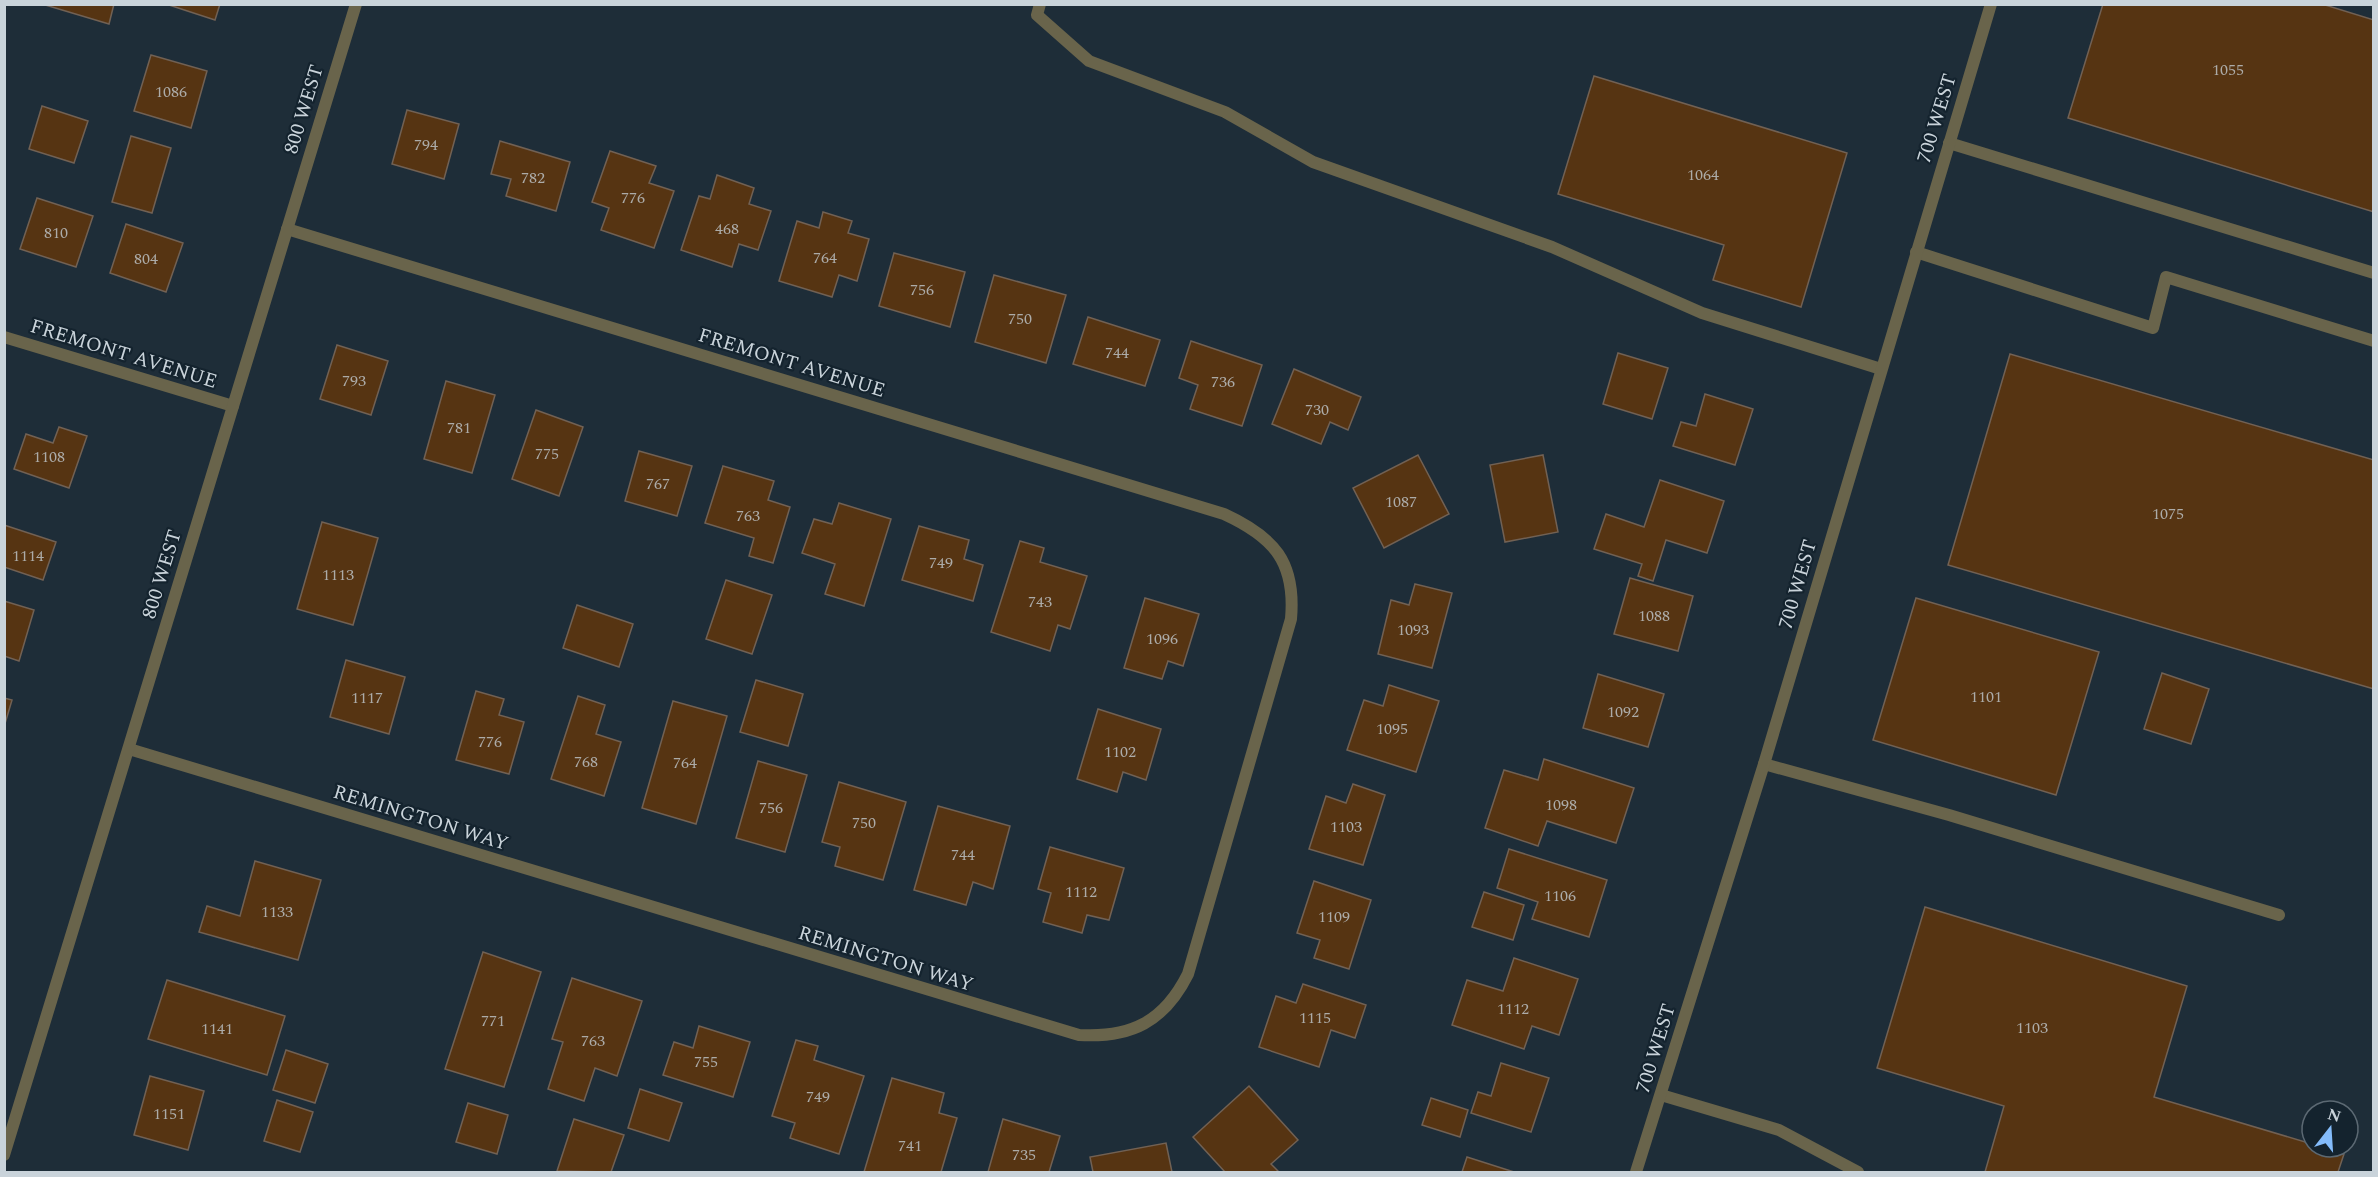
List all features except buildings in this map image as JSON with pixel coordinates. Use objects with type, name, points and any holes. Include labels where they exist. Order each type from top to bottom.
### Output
[{"type":"street","name":"800 WEST","points":[[4,1155],[356,4]]},
{"type":"street","points":[[1040,4],[1037,15],[1089,62],[1225,112],[1313,162],[1552,247],[1702,313],[1881,369]]},
{"type":"street","name":"700 WEST","points":[[1636,1173],[1764,764],[1991,4]]},
{"type":"street","points":[[1949,143],[2373,273]]},
{"type":"street","name":"FREMONT AVENUE","points":[[287,229],[1224,514],[1262,535],[1276,550]]},
{"type":"street","points":[[1916,252],[2153,328],[2166,277],[2373,341]]},
{"type":"street","name":"FREMONT AVENUE","points":[[4,337],[233,406]]},
{"type":"street","name":"REMINGTON WAY","points":[[129,749],[1061,1031],[1096,1036],[1115,1034],[1152,1020],[1168,1007],[1188,974],[1288,636],[1293,600],[1290,582],[1276,550]]},
{"type":"street","points":[[1764,764],[1948,815],[2279,915]]},
{"type":"street","points":[[1661,1095],[1779,1130],[1858,1173]]}]
